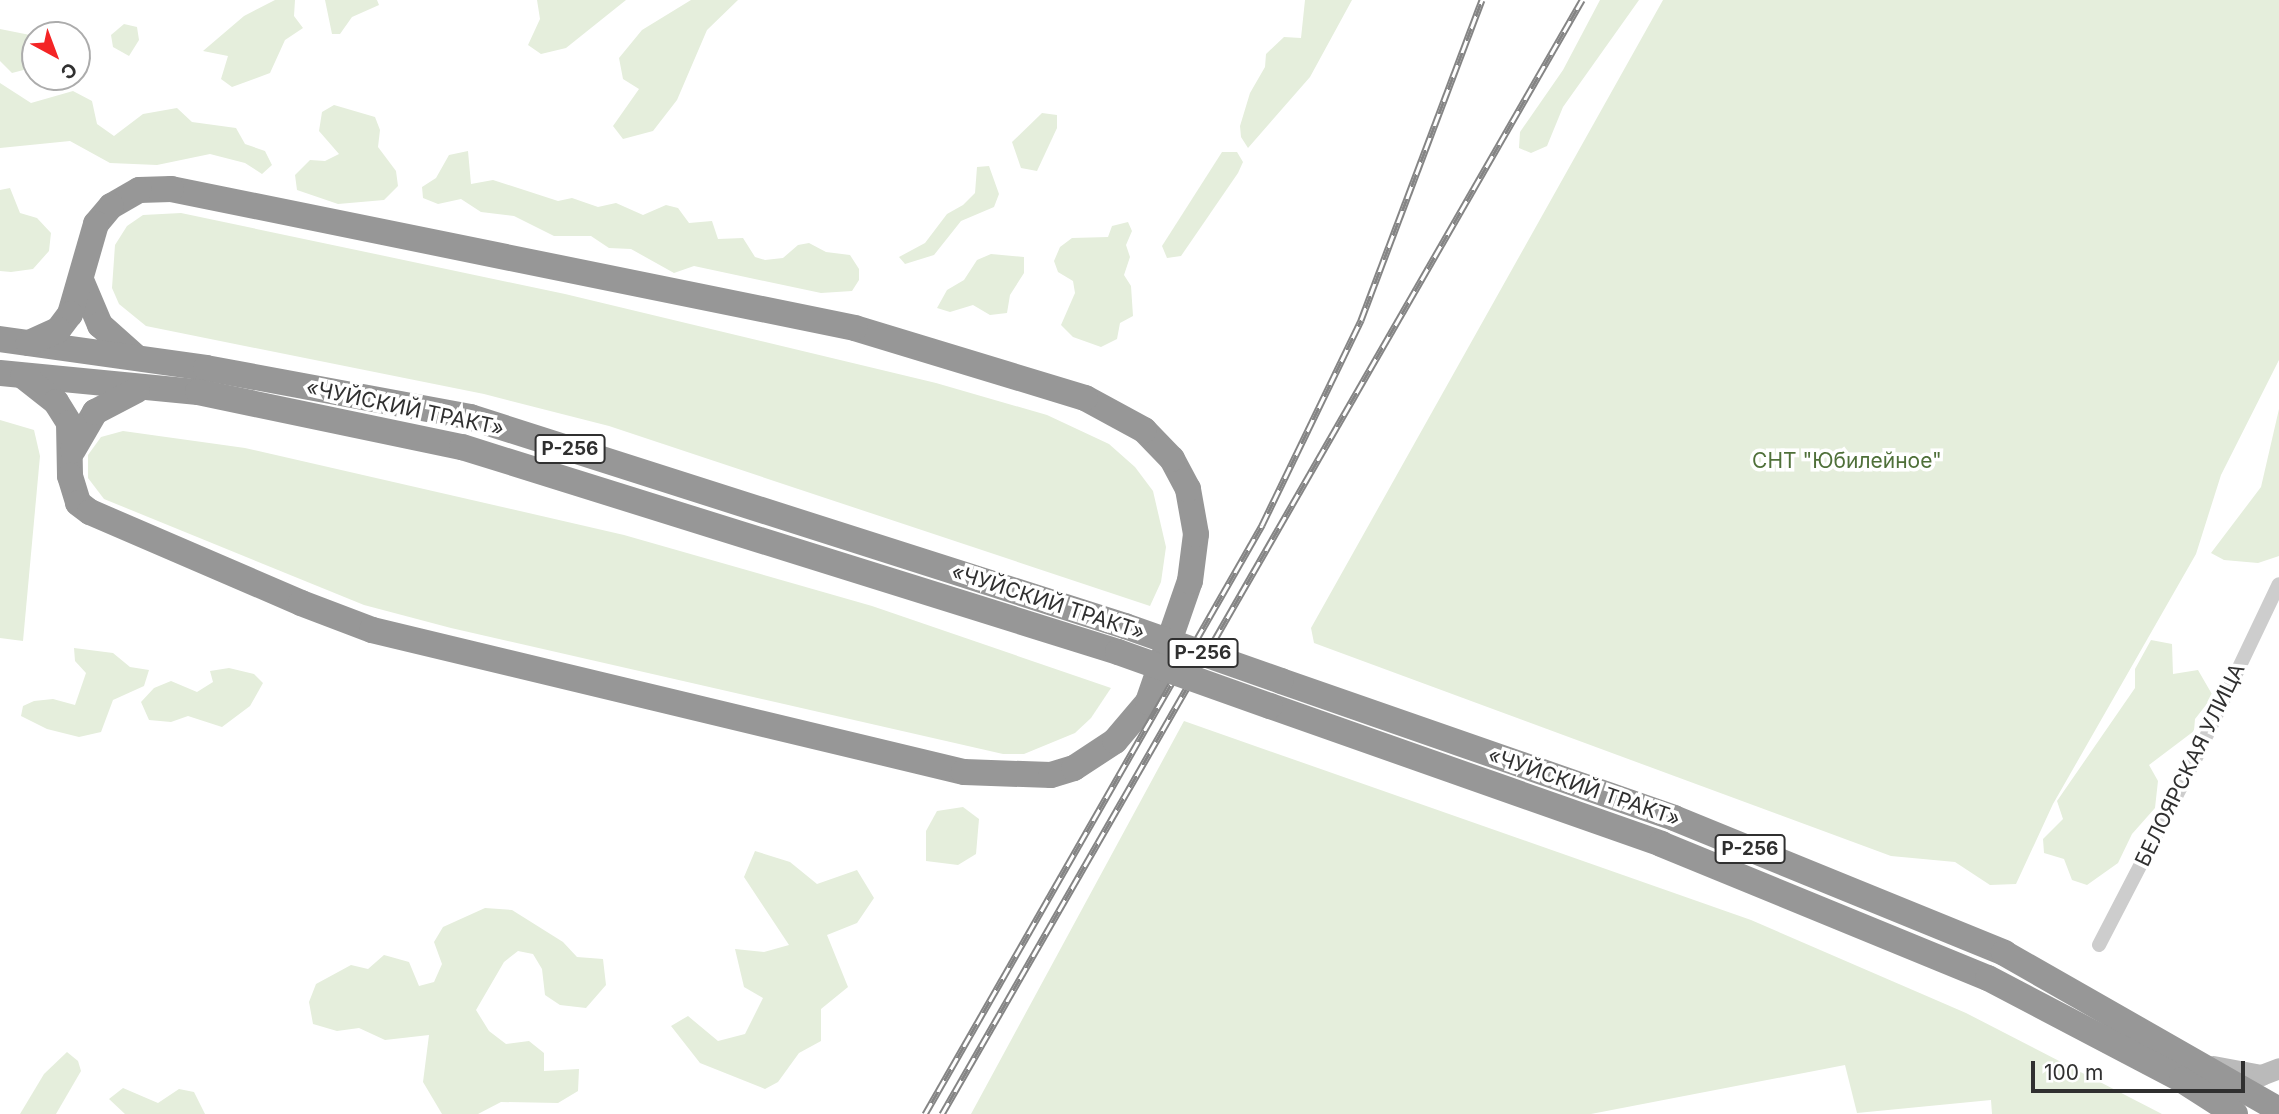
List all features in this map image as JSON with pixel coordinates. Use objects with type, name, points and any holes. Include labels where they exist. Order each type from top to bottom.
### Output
[{"type":"highway","points":[[11,374],[64,413],[73,450],[72,489],[78,503],[90,512],[372,630],[964,772],[1051,775],[1074,768],[1115,741],[1149,702],[1191,581],[1196,552],[1194,517],[1181,473],[1144,430],[1085,398],[855,328],[171,189],[138,190],[111,206],[96,224],[81,280],[66,321],[29,343]]},
{"type":"highway","points":[[81,280],[100,325],[137,358]]},
{"type":"highway","name":"«ЧУЙСКИЙ ТРАКТ»","points":[[0,339],[137,358],[470,418],[1125,625],[1674,818],[1992,948],[2191,1071],[2235,1114]]},
{"type":"highway","name":"«ЧУЙСКИЙ ТРАКТ»","points":[[11,374],[137,390],[198,392],[462,447],[1118,652],[1673,849],[1988,978],[2279,1110]]},
{"type":"highway","points":[[73,450],[94,412],[137,390]]},
{"type":"highway","points":[[2191,1071],[2204,1114]]},
{"type":"street","name":"БЕЛОЯРСКАЯ УЛИЦА","points":[[2099,945],[2193,764],[2279,584]]},
{"type":"street","points":[[2191,1071],[2262,1075],[2279,1068]]},
{"type":"green space","points":[[275,0],[295,0],[294,16],[303,28],[285,40],[270,73],[232,87],[221,79],[228,56],[203,51],[244,16]]},
{"type":"green space","points":[[325,0],[377,0],[379,5],[352,17],[340,34],[332,34]]},
{"type":"green space","points":[[537,0],[626,0],[566,48],[541,54],[528,45],[540,19]]},
{"type":"green space","points":[[691,0],[738,0],[707,30],[677,100],[653,131],[623,139],[613,126],[639,89],[623,79],[619,58],[642,30]]},
{"type":"green space","points":[[1305,0],[1352,0],[1310,77],[1248,148],[1241,137],[1240,126],[1250,93],[1265,67],[1266,54],[1284,37],[1301,38]]},
{"type":"green space","points":[[1600,0],[1639,0],[1563,107],[1547,146],[1531,153],[1519,148],[1520,132],[1563,70]]},
{"type":"green space","name":"СНТ \"Юбилейное\"","points":[[1663,0],[2279,0],[2279,360],[2221,475],[2196,554],[2053,804],[2016,884],[1990,885],[1955,862],[1891,856],[1314,643],[1311,628]]},
{"type":"green space","points":[[124,24],[137,27],[139,40],[129,56],[113,47],[111,35]]},
{"type":"green space","points":[[0,29],[21,33],[21,71],[12,73],[0,61]]},
{"type":"green space","points":[[0,83],[31,103],[73,91],[92,101],[97,124],[114,136],[143,114],[177,108],[192,122],[236,128],[245,144],[265,151],[272,165],[262,174],[245,163],[210,154],[157,165],[110,163],[70,141],[0,148]]},
{"type":"green space","points":[[334,105],[375,117],[380,130],[378,147],[396,171],[398,186],[384,200],[338,204],[297,190],[295,175],[310,160],[325,161],[339,154],[319,131],[322,112]]},
{"type":"green space","points":[[1042,113],[1057,115],[1057,128],[1037,171],[1021,168],[1012,142]]},
{"type":"green space","points":[[468,151],[471,184],[493,180],[558,201],[572,198],[598,207],[616,203],[643,215],[666,205],[678,208],[689,223],[712,221],[718,239],[743,238],[755,257],[765,260],[783,258],[798,245],[809,243],[826,252],[850,255],[859,269],[859,280],[852,291],[821,293],[694,266],[674,273],[631,249],[609,248],[591,236],[554,236],[514,216],[481,212],[461,199],[438,204],[423,198],[422,187],[436,178],[449,155]]},
{"type":"green space","points":[[1222,152],[1237,152],[1243,162],[1238,173],[1181,256],[1167,258],[1162,246]]},
{"type":"green space","points":[[989,166],[999,194],[994,207],[961,221],[934,255],[905,264],[899,257],[925,243],[947,214],[963,205],[975,193],[977,167]]},
{"type":"green space","points":[[10,188],[20,213],[37,218],[51,233],[49,251],[33,269],[0,271],[0,190]]},
{"type":"green space","points":[[181,213],[565,294],[936,383],[1047,415],[1109,444],[1135,467],[1153,491],[1166,547],[1161,582],[1150,606],[609,426],[484,394],[146,326],[119,304],[112,288],[115,245],[127,226],[143,215]]},
{"type":"green space","points":[[1128,222],[1132,231],[1126,245],[1130,257],[1124,275],[1131,286],[1133,316],[1120,323],[1117,339],[1101,347],[1073,337],[1061,325],[1075,293],[1073,281],[1058,272],[1054,261],[1060,247],[1072,238],[1108,237],[1112,226]]},
{"type":"green space","points":[[991,254],[1024,257],[1024,273],[1010,295],[1007,313],[990,315],[973,305],[950,312],[937,308],[947,290],[964,280],[977,260]]},
{"type":"green space","points":[[2279,409],[2279,556],[2258,563],[2224,560],[2211,553],[2261,487]]},
{"type":"green space","points":[[0,420],[34,430],[40,456],[23,641],[0,638]]},
{"type":"green space","points":[[123,431],[245,448],[624,535],[872,606],[1111,688],[1091,718],[1075,733],[1024,754],[1003,754],[451,628],[364,605],[104,499],[88,478],[88,455],[101,437]]},
{"type":"green space","points":[[2151,640],[2172,644],[2173,674],[2198,670],[2213,696],[2195,719],[2194,731],[2149,765],[2158,781],[2155,808],[2132,834],[2118,863],[2087,885],[2072,880],[2064,859],[2044,853],[2043,839],[2063,819],[2057,801],[2135,688],[2135,669]]},
{"type":"green space","points":[[74,648],[113,653],[130,667],[149,670],[144,686],[113,700],[101,732],[79,737],[47,729],[21,716],[23,706],[34,701],[53,699],[75,705],[86,673],[75,661]]},
{"type":"green space","points":[[229,668],[254,674],[263,683],[250,706],[222,727],[188,716],[171,722],[149,720],[141,702],[154,688],[171,681],[197,692],[213,682],[210,671]]},
{"type":"green space","points":[[1184,721],[1751,920],[1966,1013],[2162,1114],[1992,1114],[1991,1100],[1857,1113],[1845,1065],[1591,1114],[971,1114]]},
{"type":"green space","points":[[963,807],[979,819],[976,854],[958,865],[926,861],[926,831],[937,811]]},
{"type":"green space","points":[[755,851],[790,862],[817,884],[857,870],[874,898],[857,923],[827,935],[848,987],[821,1009],[821,1041],[799,1053],[778,1082],[765,1089],[700,1063],[671,1026],[688,1016],[718,1041],[745,1034],[763,998],[744,987],[735,949],[764,952],[789,945],[744,877]]},
{"type":"green space","points":[[485,908],[512,910],[563,942],[577,957],[603,959],[606,985],[586,1008],[560,1005],[545,995],[542,969],[533,954],[518,951],[504,962],[476,1010],[489,1031],[506,1044],[529,1041],[544,1053],[544,1071],[579,1069],[578,1091],[558,1103],[501,1102],[478,1114],[442,1114],[423,1082],[429,1035],[385,1040],[359,1028],[337,1031],[313,1024],[309,1002],[316,984],[351,965],[368,969],[384,955],[409,962],[419,986],[434,982],[442,964],[434,942],[443,927]]},
{"type":"green space","points":[[67,1052],[78,1061],[81,1071],[56,1114],[20,1114],[44,1074]]},
{"type":"green space","points":[[123,1088],[158,1103],[179,1089],[194,1092],[205,1114],[125,1114],[109,1099]]},
{"type":"railway","points":[[925,1114],[1262,525],[1361,320],[1482,0]]},
{"type":"railway","points":[[942,1114],[1582,0]]}]
